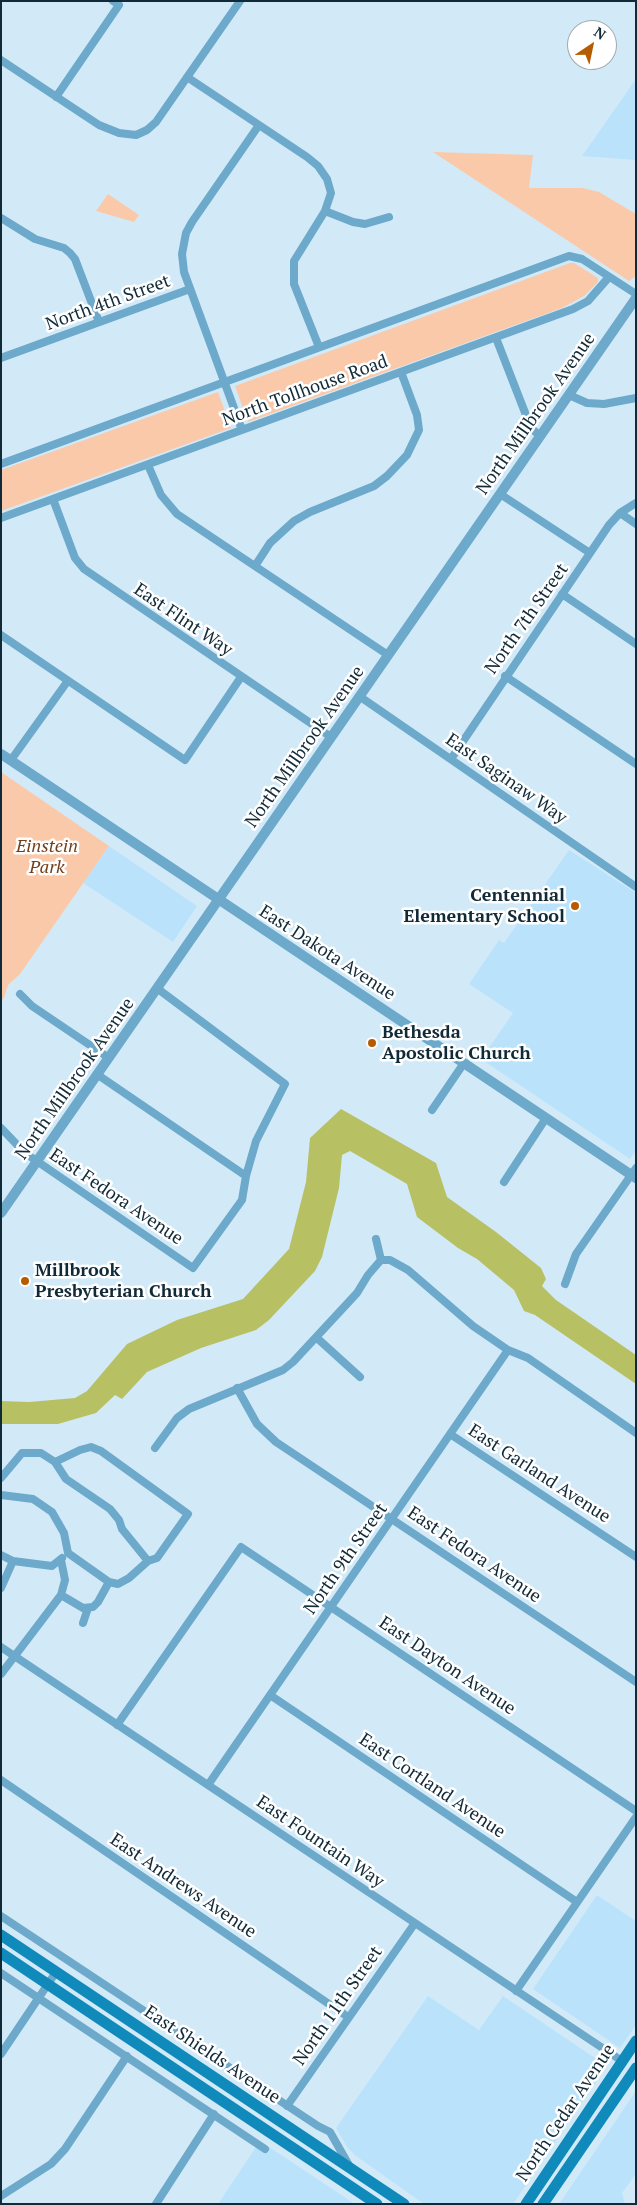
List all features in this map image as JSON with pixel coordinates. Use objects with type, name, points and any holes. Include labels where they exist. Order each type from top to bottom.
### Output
[{"type":"main road","name":"East Shields Avenue","points":[[1,1935],[404,2204]]},
{"type":"main road","name":"East Shields Avenue","points":[[1,1953],[377,2204]]},
{"type":"main road","name":"North Cedar Avenue","points":[[526,2204],[636,2041]]},
{"type":"main road","points":[[635,2071],[630,2064],[636,2052]]},
{"type":"main road","points":[[602,2117],[602,2106],[624,2074],[625,2066],[622,2061]]},
{"type":"main road","name":"North Cedar Avenue","points":[[545,2200],[635,2071]]},
{"type":"main road","points":[[226,2103],[230,2100],[238,2101],[291,2136],[326,2152]]},
{"type":"main road","points":[[545,2200],[546,2188],[581,2132],[580,2122]]},
{"type":"main road","points":[[354,2188],[363,2186],[376,2192],[383,2190]]},
{"type":"street","points":[[1,60],[99,125],[119,133],[136,135],[147,130],[156,122],[240,1]]},
{"type":"street","points":[[56,96],[116,3]]},
{"type":"street","points":[[187,78],[318,166],[327,179],[331,193],[325,211],[294,261],[294,284],[319,347]]},
{"type":"street","name":"North 4th Street","points":[[2,356],[190,289],[184,272],[182,254],[186,233],[259,125]]},
{"type":"street","points":[[325,211],[352,222],[364,224],[389,218]]},
{"type":"street","points":[[1,218],[35,239],[64,248],[70,253],[75,259],[99,322]]},
{"type":"street","name":"North Tollhouse Road","points":[[1,464],[569,256],[582,258],[636,296]]},
{"type":"street","name":"North Tollhouse Road","points":[[1,518],[573,309],[588,301],[609,277]]},
{"type":"street","points":[[190,289],[242,430]]},
{"type":"street","name":"North Millbrook Avenue","points":[[1,1214],[636,296]]},
{"type":"street","points":[[496,338],[531,428],[540,436]]},
{"type":"street","points":[[255,566],[270,543],[294,521],[310,512],[355,494],[387,476],[407,455],[414,444],[419,430],[417,414],[401,372]]},
{"type":"street","points":[[569,395],[587,403],[604,404],[636,398]]},
{"type":"street","points":[[148,465],[161,495],[177,514],[388,655]]},
{"type":"street","points":[[355,494],[359,503]]},
{"type":"street","points":[[500,494],[590,554]]},
{"type":"street","name":"East Flint Way","points":[[53,499],[75,558],[84,569],[331,737]]},
{"type":"street","name":"North 7th Street","points":[[450,759],[590,554],[620,513],[636,504]]},
{"type":"street","points":[[620,513],[636,524]]},
{"type":"street","points":[[562,594],[636,644]]},
{"type":"street","points":[[1,636],[185,760],[241,677]]},
{"type":"street","points":[[505,676],[636,764]]},
{"type":"street","points":[[11,760],[67,682]]},
{"type":"street","name":"East Saginaw Way","points":[[359,696],[636,887]]},
{"type":"street","name":"East Dakota Avenue","points":[[1,754],[546,1118],[634,1173]]},
{"type":"street","points":[[98,1074],[246,1176],[256,1141],[284,1084],[158,989]]},
{"type":"street","points":[[20,994],[32,1006],[109,1058]]},
{"type":"street","points":[[432,1110],[464,1063]]},
{"type":"street","points":[[504,1182],[546,1118]]},
{"type":"street","name":"East Fedora Avenue","points":[[1,1128],[15,1144],[37,1162],[193,1268],[242,1200],[246,1176]]},
{"type":"street","points":[[565,1284],[576,1254],[634,1173]]},
{"type":"street","points":[[376,1240],[381,1260]]},
{"type":"street","points":[[155,1448],[177,1418],[188,1409],[283,1370],[317,1338],[358,1293],[368,1275],[381,1260],[390,1260],[408,1270],[424,1282],[460,1316],[508,1350],[528,1358],[636,1433]]},
{"type":"street","points":[[317,1338],[360,1377]]},
{"type":"street","name":"North 9th Street","points":[[208,1785],[508,1350]]},
{"type":"street","name":"East Fedora Avenue","points":[[237,1388],[250,1414],[265,1433],[636,1682]]},
{"type":"street","name":"East Garland Avenue","points":[[450,1434],[636,1557]]},
{"type":"street","points":[[1,1495],[33,1499],[52,1512],[64,1533],[68,1553],[109,1582],[118,1584],[129,1578],[148,1561],[157,1558],[188,1514],[91,1447],[55,1462]]},
{"type":"street","points":[[1,1478],[22,1453],[41,1453],[55,1462],[66,1479],[110,1509],[119,1520],[122,1529],[148,1561]]},
{"type":"street","name":"East Dayton Avenue","points":[[118,1725],[241,1547],[636,1811]]},
{"type":"street","points":[[1,1555],[13,1561],[52,1566],[68,1553]]},
{"type":"street","points":[[1,1674],[14,1656],[21,1651],[61,1595],[65,1580],[61,1560]]},
{"type":"street","points":[[1,1588],[13,1561]]},
{"type":"street","points":[[61,1595],[83,1608],[88,1608],[98,1602],[109,1582]]},
{"type":"street","points":[[83,1623],[88,1608]]},
{"type":"street","name":"East Fountain Way","points":[[1,1647],[622,2061]]},
{"type":"street","name":"East Cortland Avenue","points":[[270,1695],[577,1902]]},
{"type":"street","name":"East Andrews Avenue","points":[[1,1780],[348,2017]]},
{"type":"street","points":[[516,1990],[636,1818]]},
{"type":"street","points":[[1,1916],[318,2126],[330,2132],[351,2169]]},
{"type":"street","name":"North 11th Street","points":[[288,2106],[415,1923]]},
{"type":"street","points":[[1,1972],[265,2149]]},
{"type":"street","points":[[1,2054],[56,1972]]},
{"type":"street","points":[[1,2196],[51,2164],[65,2149],[127,2056]]},
{"type":"street","points":[[156,2204],[214,2114]]},
{"type":"shaded area","points":[[636,79],[636,160],[582,156]]},
{"type":"shaded area","points":[[109,846],[197,906],[173,942],[83,883]]},
{"type":"shaded area","points":[[569,850],[636,893],[636,1151],[630,1159],[481,1059],[513,1013],[469,984],[499,940],[504,943]]},
{"type":"shaded area","points":[[341,1109],[436,1163],[447,1197],[496,1232],[541,1268],[546,1279],[542,1286],[556,1300],[636,1355],[636,1384],[535,1315],[524,1311],[514,1290],[477,1259],[458,1248],[417,1217],[407,1184],[350,1151],[342,1155],[339,1188],[322,1257],[315,1271],[269,1320],[256,1330],[201,1348],[147,1372],[122,1399],[115,1395],[96,1413],[58,1424],[1,1424],[1,1401],[29,1402],[75,1398],[87,1391],[127,1344],[177,1320],[243,1299],[289,1249],[306,1182],[310,1138]]},
{"type":"shaded area","points":[[597,1895],[636,1921],[636,2025],[620,2048],[533,1989]]},
{"type":"shaded area","points":[[428,1996],[479,2030],[503,1996],[607,2066],[513,2204],[424,2204],[356,2156],[347,2147],[336,2128]]},
{"type":"shaded area","points":[[636,2091],[636,2174],[622,2193],[625,2204],[559,2204]]},
{"type":"shaded area","points":[[260,2141],[355,2204],[218,2204]]},
{"type":"green space","points":[[433,152],[533,155],[529,188],[583,188],[599,192],[636,214],[636,276],[629,281]]},
{"type":"green space","points":[[108,194],[139,215],[134,222],[96,211]]},
{"type":"green space","points":[[574,263],[598,278],[598,282],[584,296],[562,308],[248,422],[235,386]]},
{"type":"green space","points":[[218,392],[231,428],[1,511],[1,470]]},
{"type":"green space","name":"Einstein Park","points":[[1,772],[109,846],[20,974],[8,985],[4,998],[1,1001]]},
{"type":"place","name":"Centennial Elementary School","points":[[575,906]]},
{"type":"place","name":"Bethesda Apostolic Church","points":[[372,1043]]},
{"type":"place","name":"Millbrook Presbyterian Church","points":[[25,1281]]}]
